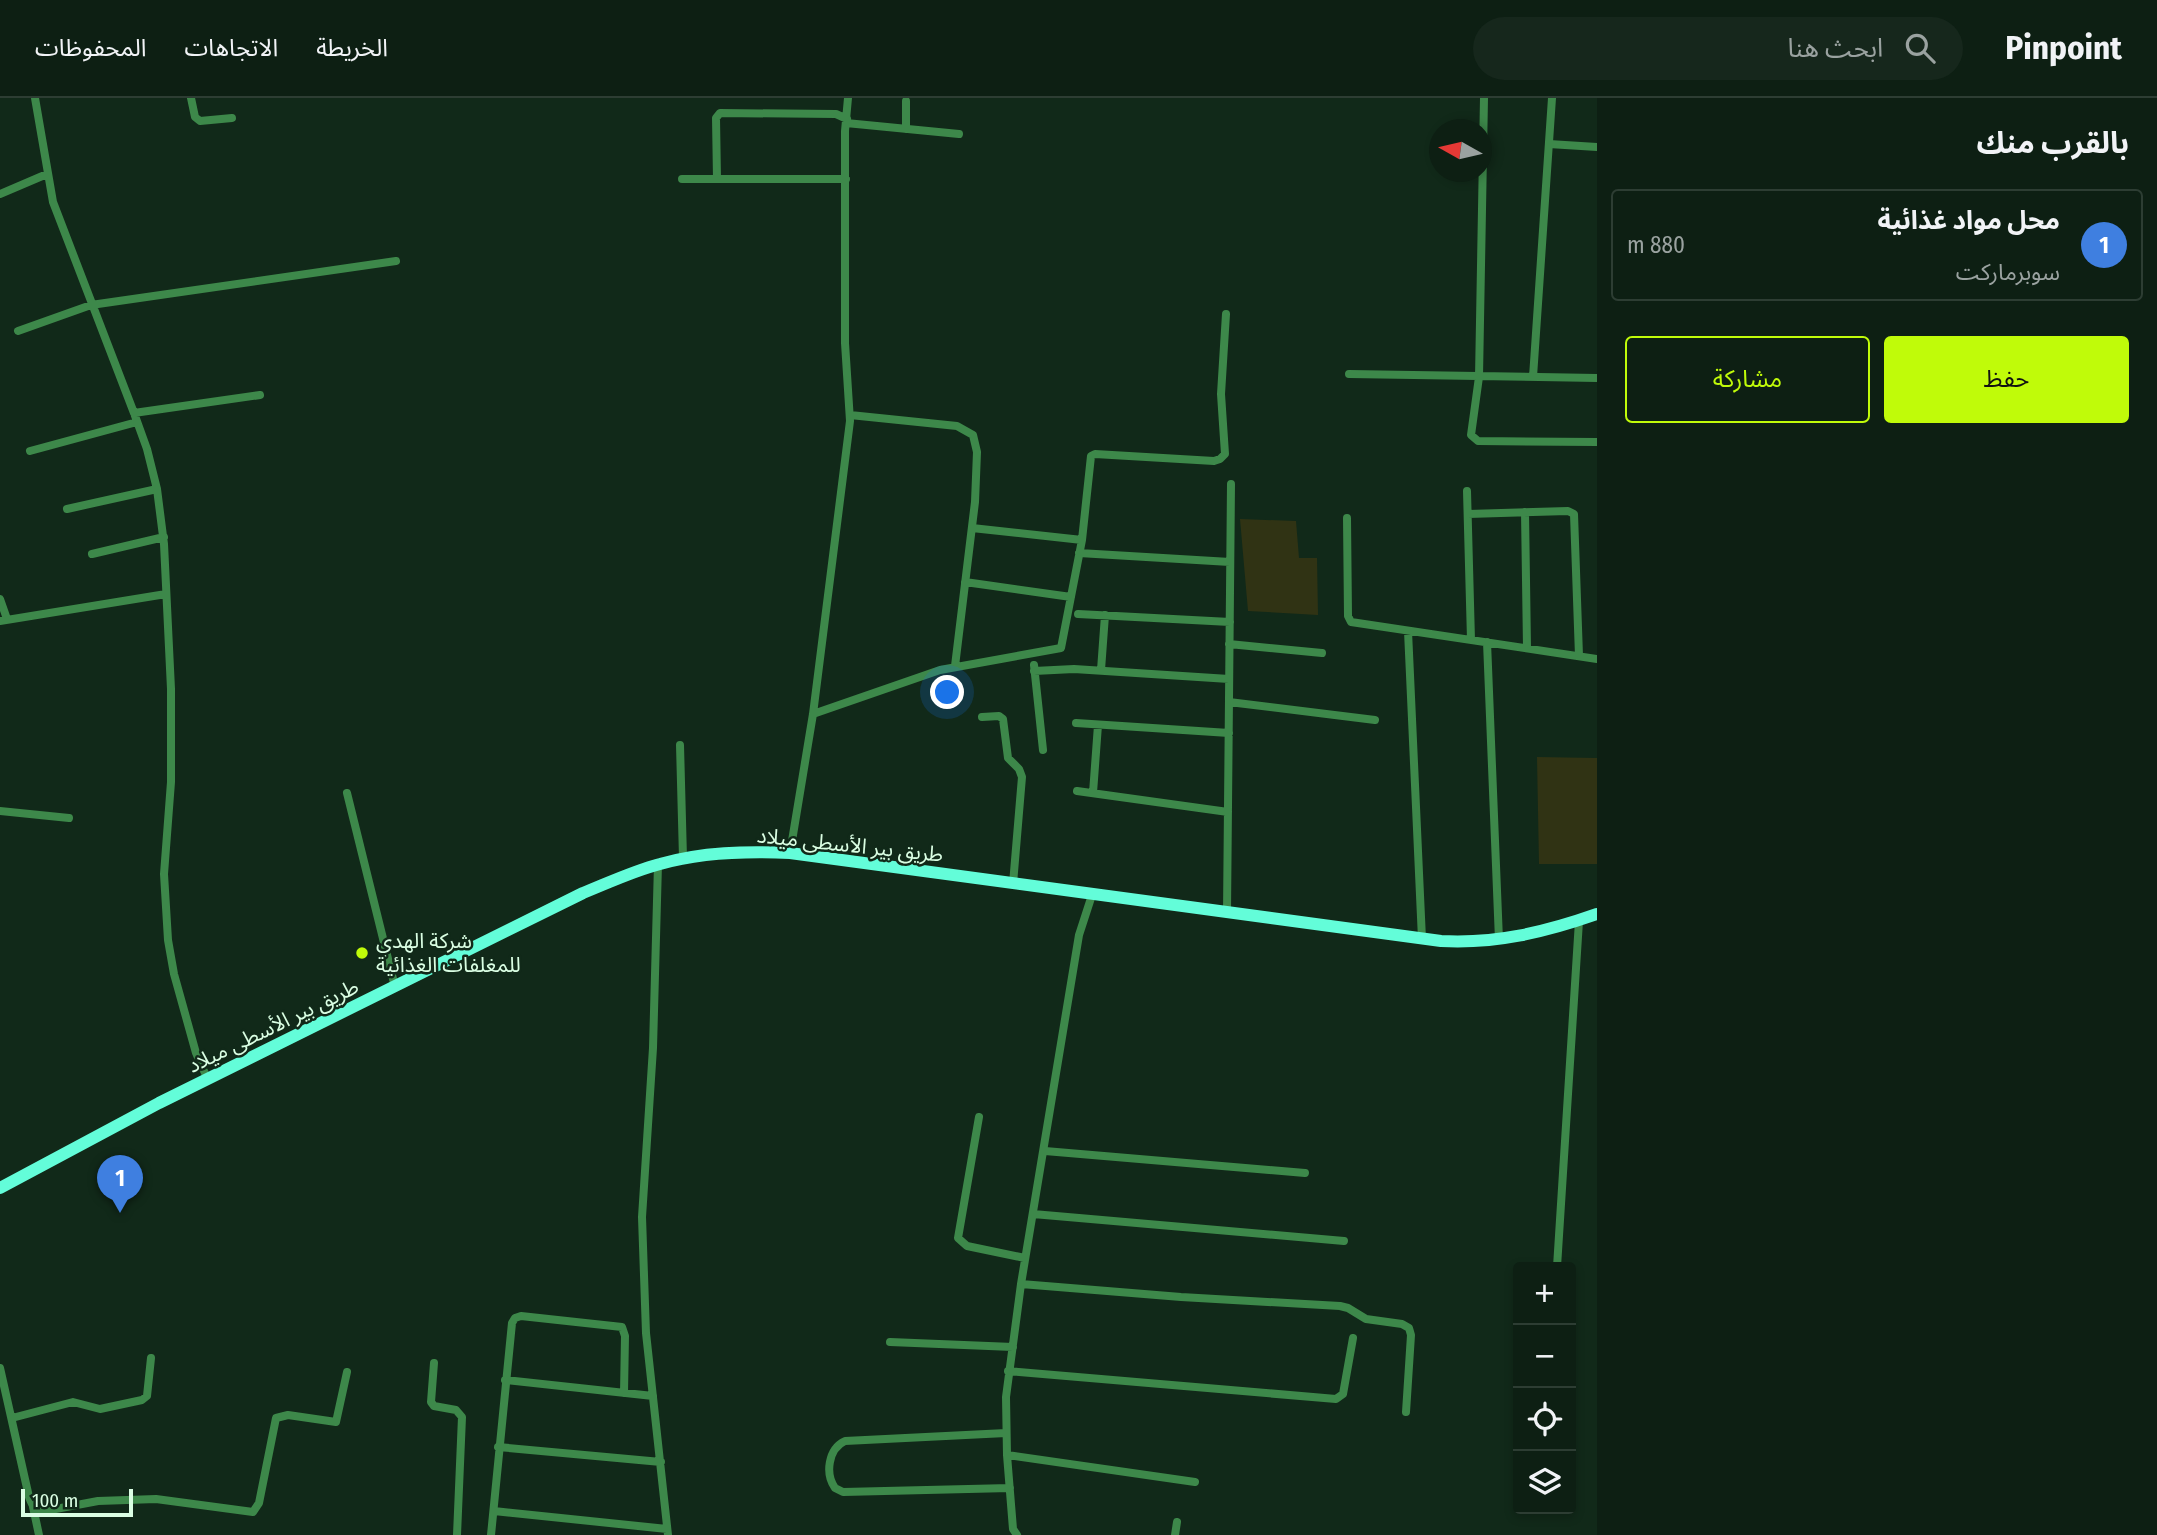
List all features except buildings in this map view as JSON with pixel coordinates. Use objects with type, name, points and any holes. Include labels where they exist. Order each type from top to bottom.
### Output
[{"type":"main road","name":"طريق بير الأسطى ميلاد","points":[[0,1188],[159,1103],[583,893],[658,864],[683,858],[736,852],[790,853],[1460,942],[1499,940],[1543,931],[1597,915]]},
{"type":"street","points":[[35,98],[53,202],[135,417],[157,489],[164,537],[172,744],[164,874],[168,940],[174,974],[196,1053],[208,1080]]},
{"type":"street","points":[[191,98],[195,117],[200,121],[232,118]]},
{"type":"street","points":[[790,853],[813,714],[850,415],[845,343],[848,98]]},
{"type":"street","points":[[1484,98],[1479,377],[1471,432],[1476,440],[1597,442]]},
{"type":"street","points":[[1533,377],[1552,98]]},
{"type":"street","points":[[906,101],[906,129]]},
{"type":"street","points":[[716,179],[716,118],[720,113],[836,114],[846,121],[959,134]]},
{"type":"street","points":[[1549,144],[1597,147]]},
{"type":"street","points":[[0,194],[47,174]]},
{"type":"street","points":[[682,179],[846,179]]},
{"type":"street","points":[[18,331],[91,304],[396,261]]},
{"type":"street","points":[[813,714],[956,666],[1058,650],[1063,644],[1082,540],[1089,459],[1092,455],[1214,461],[1225,454],[1221,394],[1226,314]]},
{"type":"street","points":[[1349,374],[1597,378]]},
{"type":"street","points":[[30,451],[135,417],[260,395]]},
{"type":"street","points":[[850,415],[957,426],[968,430],[977,446],[972,528],[956,666]]},
{"type":"street","points":[[1227,913],[1231,484]]},
{"type":"street","points":[[67,509],[157,489]]},
{"type":"street","points":[[1467,491],[1471,640]]},
{"type":"street","points":[[1468,514],[1568,511],[1575,516],[1579,656]]},
{"type":"street","points":[[1525,512],[1527,648]]},
{"type":"street","points":[[1347,517],[1350,620],[1355,623],[1597,659]]},
{"type":"street","points":[[972,528],[1082,540]]},
{"type":"street","points":[[92,554],[164,537]]},
{"type":"street","points":[[1079,553],[1230,562]]},
{"type":"street","points":[[965,582],[1071,597]]},
{"type":"street","points":[[0,599],[4,620],[166,594]]},
{"type":"street","points":[[1077,614],[1230,622]]},
{"type":"street","points":[[1101,670],[1105,615]]},
{"type":"street","points":[[1408,631],[1422,939]]},
{"type":"street","points":[[1487,642],[1499,940]]},
{"type":"street","points":[[1230,644],[1322,653]]},
{"type":"street","points":[[1044,750],[1034,668],[1229,679]]},
{"type":"street","points":[[1229,702],[1374,720]]},
{"type":"street","points":[[982,717],[999,716],[1003,719],[1007,758],[1019,769],[1022,777],[1013,884]]},
{"type":"street","points":[[1076,723],[1229,733]]},
{"type":"street","points":[[1093,793],[1098,725]]},
{"type":"street","points":[[680,745],[683,858]]},
{"type":"street","points":[[1077,791],[1228,812]]},
{"type":"street","points":[[347,793],[395,986]]},
{"type":"street","points":[[0,811],[69,818]]},
{"type":"street","points":[[494,1511],[667,1532],[646,1333],[642,1217],[653,1048],[658,864]]},
{"type":"street","points":[[1017,1535],[1013,1530],[1007,1455],[1009,1371],[1025,1258],[1079,935],[1092,895]]},
{"type":"street","points":[[1558,1262],[1579,921]]},
{"type":"street","points":[[979,1116],[958,1238],[967,1246],[1025,1258]]},
{"type":"street","points":[[1045,1151],[1305,1172]]},
{"type":"street","points":[[1033,1214],[1344,1241]]},
{"type":"street","points":[[1021,1284],[1339,1306],[1348,1308],[1366,1319],[1402,1324],[1409,1328],[1411,1335],[1406,1412]]},
{"type":"street","points":[[491,1535],[505,1380],[512,1323],[517,1316],[622,1327],[625,1336],[624,1393]]},
{"type":"street","points":[[1009,1371],[1336,1399],[1343,1394],[1353,1338]]},
{"type":"street","points":[[890,1342],[1013,1347]]},
{"type":"street","points":[[12,1418],[73,1402],[100,1409],[142,1400],[147,1396],[151,1358]]},
{"type":"street","points":[[434,1363],[431,1402],[434,1406],[456,1410],[462,1417],[457,1535]]},
{"type":"street","points":[[0,1368],[39,1535]]},
{"type":"street","points":[[33,1507],[38,1511],[45,1511],[97,1501],[156,1499],[253,1512],[259,1503],[276,1418],[288,1415],[336,1422],[347,1372]]},
{"type":"street","points":[[505,1380],[653,1396]]},
{"type":"street","points":[[1006,1433],[845,1441],[838,1444],[833,1452],[830,1477],[835,1488],[843,1492],[1010,1488]]},
{"type":"street","points":[[498,1447],[661,1462]]},
{"type":"street","points":[[1007,1455],[1195,1482]]},
{"type":"street","points":[[1175,1535],[1177,1522]]},
{"type":"green space","points":[[1240,519],[1296,521],[1299,558],[1317,558],[1318,615],[1248,611]]},
{"type":"green space","points":[[1537,757],[1597,758],[1597,864],[1539,864]]},
{"type":"place","name":"شركة الهدي للمغلفات الغذائية","points":[[362,953]]},
{"type":"place","name":"محل مواد غذائية","points":[[120,1213]]}]
